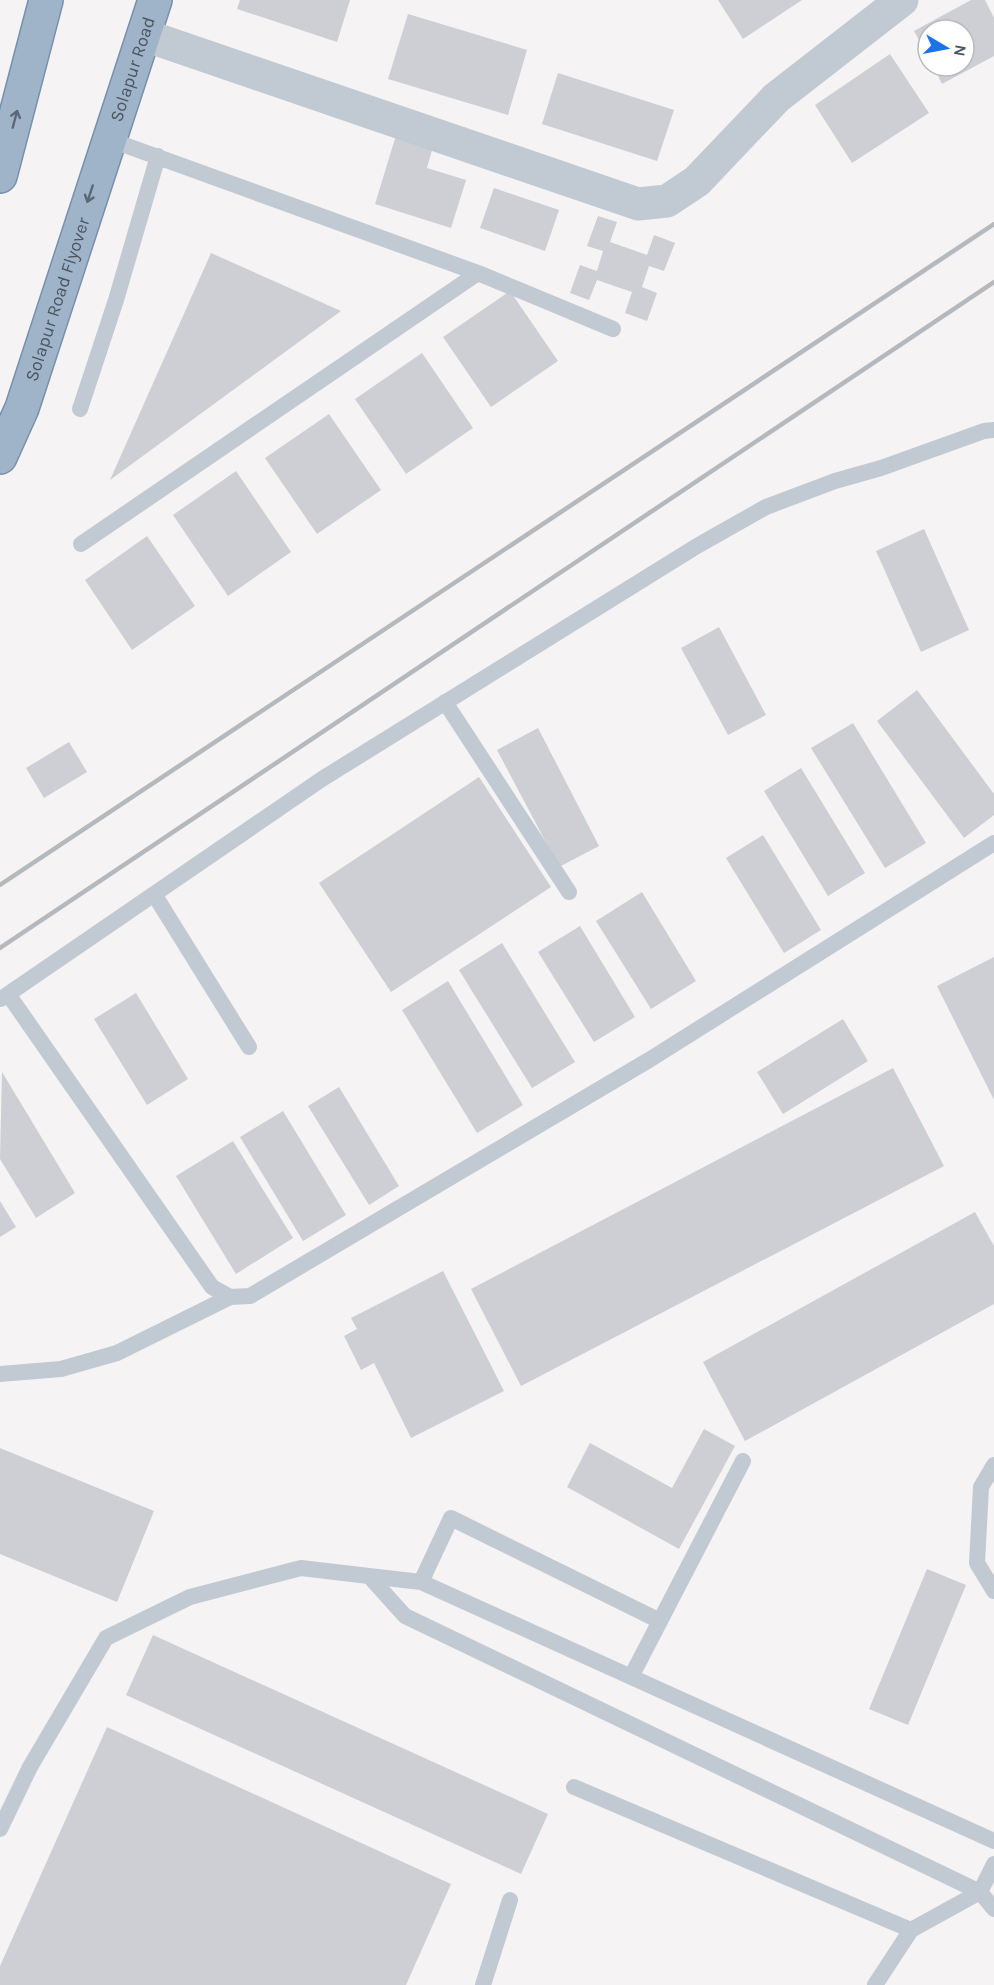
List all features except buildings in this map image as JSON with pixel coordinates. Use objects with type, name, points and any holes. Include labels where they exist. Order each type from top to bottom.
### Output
[{"type":"highway","points":[[0,176],[46,0]]},
{"type":"highway","name":"Solapur Road","points":[[108,138],[155,0]]},
{"type":"highway","name":"Solapur Road Flyover","points":[[0,457],[22,408],[108,138]]},
{"type":"street","points":[[144,35],[638,204],[667,201],[697,181],[776,98],[902,0]]},
{"type":"lane","points":[[108,138],[478,273],[613,329]]},
{"type":"lane","points":[[80,409],[116,300],[158,156]]},
{"type":"lane","points":[[81,544],[478,273]]},
{"type":"lane","points":[[230,1297],[212,1287],[199,1270],[4,997],[322,779],[697,546],[766,507],[984,430],[994,430]]},
{"type":"lane","points":[[445,702],[570,892]]},
{"type":"lane","points":[[0,1374],[61,1370],[117,1353],[230,1297],[250,1296],[618,1078],[994,843]]},
{"type":"lane","points":[[154,894],[249,1047]]},
{"type":"lane","points":[[632,1675],[743,1461]]},
{"type":"lane","points":[[994,1465],[981,1487],[977,1563],[994,1592]]},
{"type":"lane","points":[[421,1582],[451,1518],[660,1621]]},
{"type":"lane","points":[[0,1829],[30,1767],[106,1638],[190,1597],[301,1568],[421,1582],[632,1675],[994,1841]]},
{"type":"lane","points":[[369,1576],[405,1616],[980,1892],[994,1909]]},
{"type":"lane","points":[[574,1787],[911,1930]]},
{"type":"lane","points":[[875,1985],[911,1930],[980,1892],[994,1864]]},
{"type":"lane","points":[[483,1985],[510,1900]]},
{"type":"railway","points":[[0,885],[994,224]]},
{"type":"railway","points":[[0,948],[994,282]]}]
